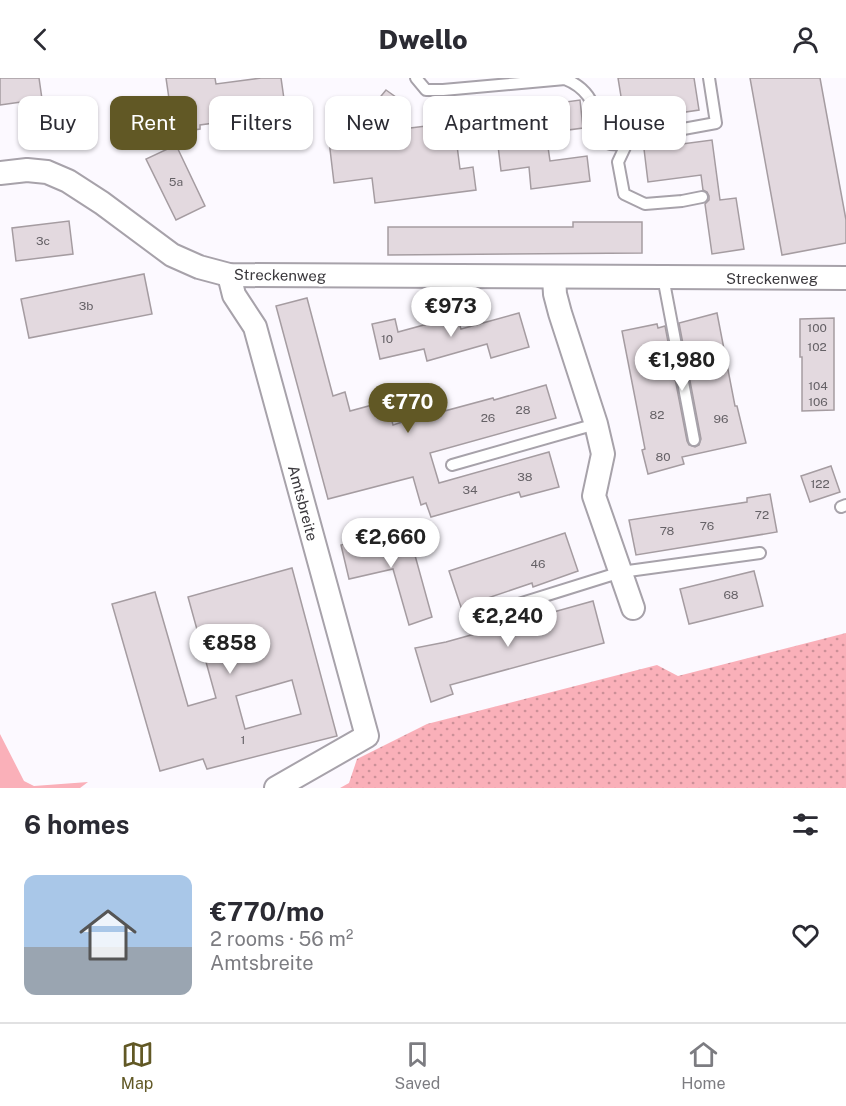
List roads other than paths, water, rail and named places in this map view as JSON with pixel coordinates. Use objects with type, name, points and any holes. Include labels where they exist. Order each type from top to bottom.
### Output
[{"type":"street","name":"Streckenweg","points":[[0,173],[27,170],[47,172],[68,181],[172,255],[199,267],[229,275],[846,278]]},
{"type":"street","name":"Amtsbreite","points":[[229,275],[234,295],[255,327],[367,736],[276,788]]},
{"type":"street","points":[[554,277],[555,294],[560,313],[596,424],[603,454],[594,496],[633,608]]},
{"type":"lane","points":[[416,78],[426,90],[565,79],[576,84],[588,96]]},
{"type":"lane","points":[[686,128],[716,123],[709,78]]},
{"type":"lane","points":[[624,150],[618,162],[624,194],[645,204],[702,197]]},
{"type":"lane","points":[[663,277],[694,440]]},
{"type":"lane","points":[[452,465],[596,424]]},
{"type":"lane","points":[[474,618],[621,572],[760,553]]}]
